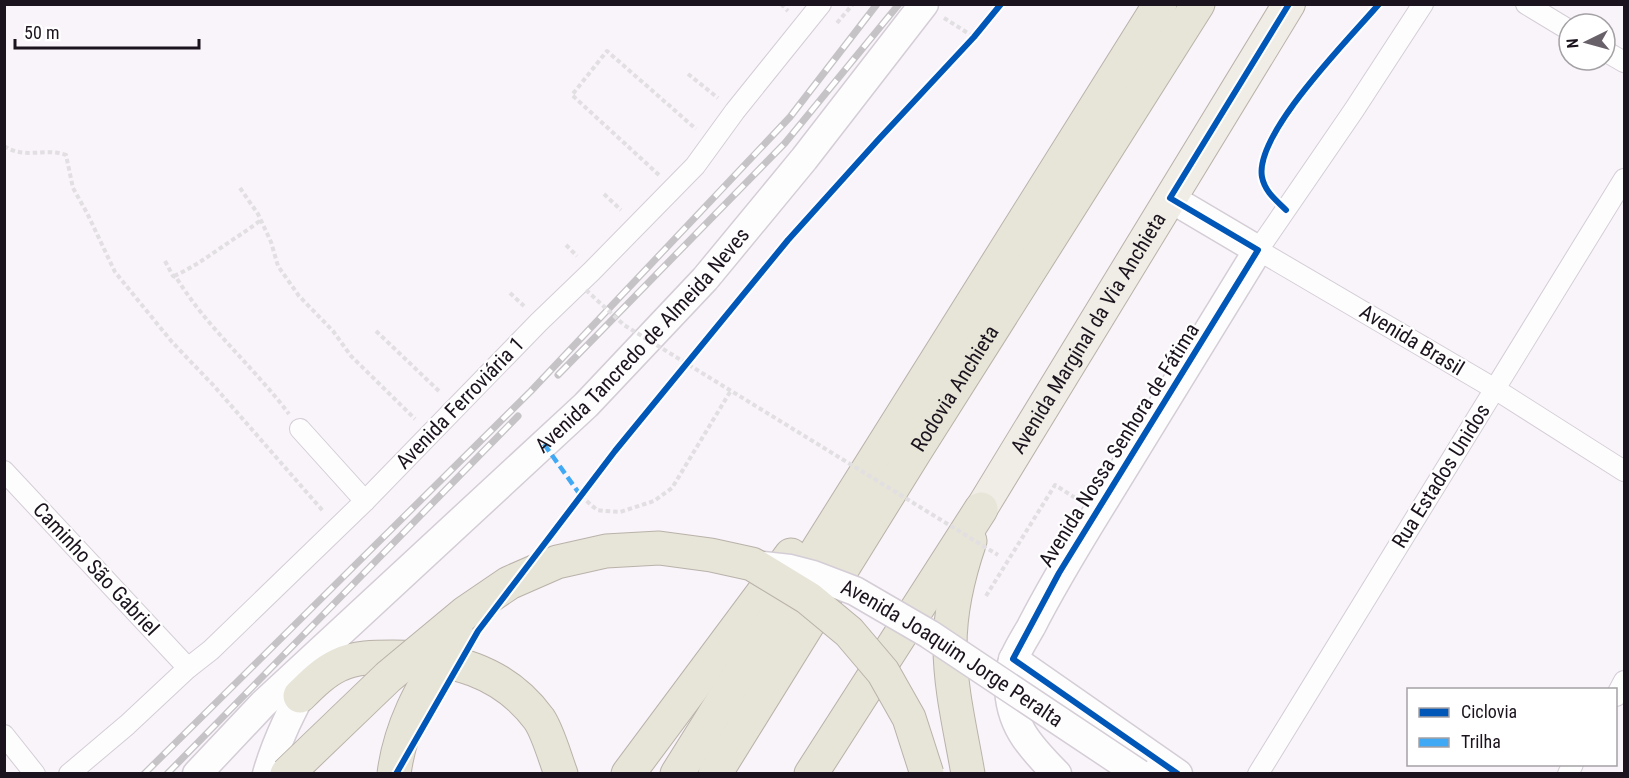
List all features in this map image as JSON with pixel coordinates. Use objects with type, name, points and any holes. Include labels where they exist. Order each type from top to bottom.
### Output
[{"type":"highway","name":"Rodovia Anchieta","points":[[678,774],[1160,4]]},
{"type":"highway","name":"Rodovia Anchieta","points":[[715,774],[916,450],[1198,4]]},
{"type":"highway","points":[[628,774],[823,513],[898,423]]},
{"type":"highway","points":[[811,774],[981,508]]},
{"type":"highway","points":[[969,774],[953,691],[950,645],[955,599],[965,555],[981,508]]},
{"type":"highway","points":[[287,774],[388,677],[465,614],[509,583],[557,562],[606,551],[659,548],[711,555],[752,564],[808,598],[849,632],[883,672],[909,718],[927,774]]},
{"type":"highway","points":[[394,774],[410,712],[465,614]]},
{"type":"highway","points":[[300,696],[322,675],[335,654],[428,658],[459,663],[478,671],[513,692],[539,720],[561,774]]},
{"type":"main road","name":"Avenida Marginal da Via Anchieta","points":[[981,508],[1288,4]]},
{"type":"street","name":"Avenida Ferroviária 1","points":[[69,774],[210,650],[365,501],[539,322],[674,188],[695,166],[735,111],[822,4]]},
{"type":"street","name":"Avenida Nossa Senhora de Fátima","points":[[1057,774],[1022,735],[1010,697],[1008,678],[1013,659],[1059,573],[1258,250],[1423,4]]},
{"type":"street","points":[[1526,4],[1557,23]]},
{"type":"street","name":"Avenida Tancredo de Almeida Neves","points":[[197,774],[263,704],[335,654],[586,405],[705,279],[804,159],[924,5]]},
{"type":"street","name":"Rua Estados Unidos","points":[[1258,774],[1624,179]]},
{"type":"street","points":[[1170,198],[1258,250]]},
{"type":"street","name":"Avenida Brasil","points":[[1258,250],[1495,389],[1624,471]]},
{"type":"street","points":[[300,429],[365,501]]},
{"type":"street","name":"Caminho São Gabriel","points":[[4,471],[188,668]]},
{"type":"street","name":"Avenida Joaquim Jorge Peralta","points":[[752,564],[789,568],[855,591],[929,634],[1138,774]]},
{"type":"street","name":"Avenida Joaquim Jorge Peralta","points":[[1013,659],[1178,774]]},
{"type":"street","points":[[267,774],[292,708],[300,696]]},
{"type":"street","points":[[4,735],[35,774]]},
{"type":"path","points":[[924,5],[974,37]]},
{"type":"path","points":[[966,46],[981,29]]},
{"type":"path","points":[[674,188],[572,95],[608,51],[712,144]]},
{"type":"path","points":[[688,74],[735,111]]},
{"type":"path","points":[[4,147],[30,155],[56,151],[66,155],[73,188],[115,272],[172,342],[214,386],[337,527]]},
{"type":"path","points":[[240,188],[261,220],[278,266],[299,296],[333,331],[351,356],[430,435]]},
{"type":"path","points":[[173,276],[207,259],[261,220]]},
{"type":"path","points":[[165,261],[173,276],[176,277],[204,318],[281,403],[300,429]]},
{"type":"path","points":[[586,290],[624,326],[998,555],[992,564]]},
{"type":"path","points":[[376,331],[456,408]]},
{"type":"path","points":[[679,372],[693,354]]},
{"type":"path","points":[[581,496],[597,510],[605,511],[620,512],[654,501],[672,488],[730,392]]},
{"type":"path","points":[[977,590],[986,596],[1055,485],[1098,511]]},
{"type":"path","points":[[574,505],[588,487]]},
{"type":"railway","points":[[144,774],[531,391],[790,117],[877,4]]},
{"type":"railway","points":[[558,375],[785,143],[899,4]]},
{"type":"railway","points":[[167,774],[518,416]]},
{"type":"marked path","points":[[544,444],[581,496]]},
{"type":"cycle path","points":[[396,774],[478,631],[615,451],[788,240],[974,37],[1001,4]]},
{"type":"cycle path","points":[[1178,774],[1013,659],[1059,573],[1258,250],[1170,198],[1289,4]]},
{"type":"cycle path","points":[[1286,210],[1268,191],[1262,177],[1264,159],[1273,137],[1307,87],[1379,4]]}]
